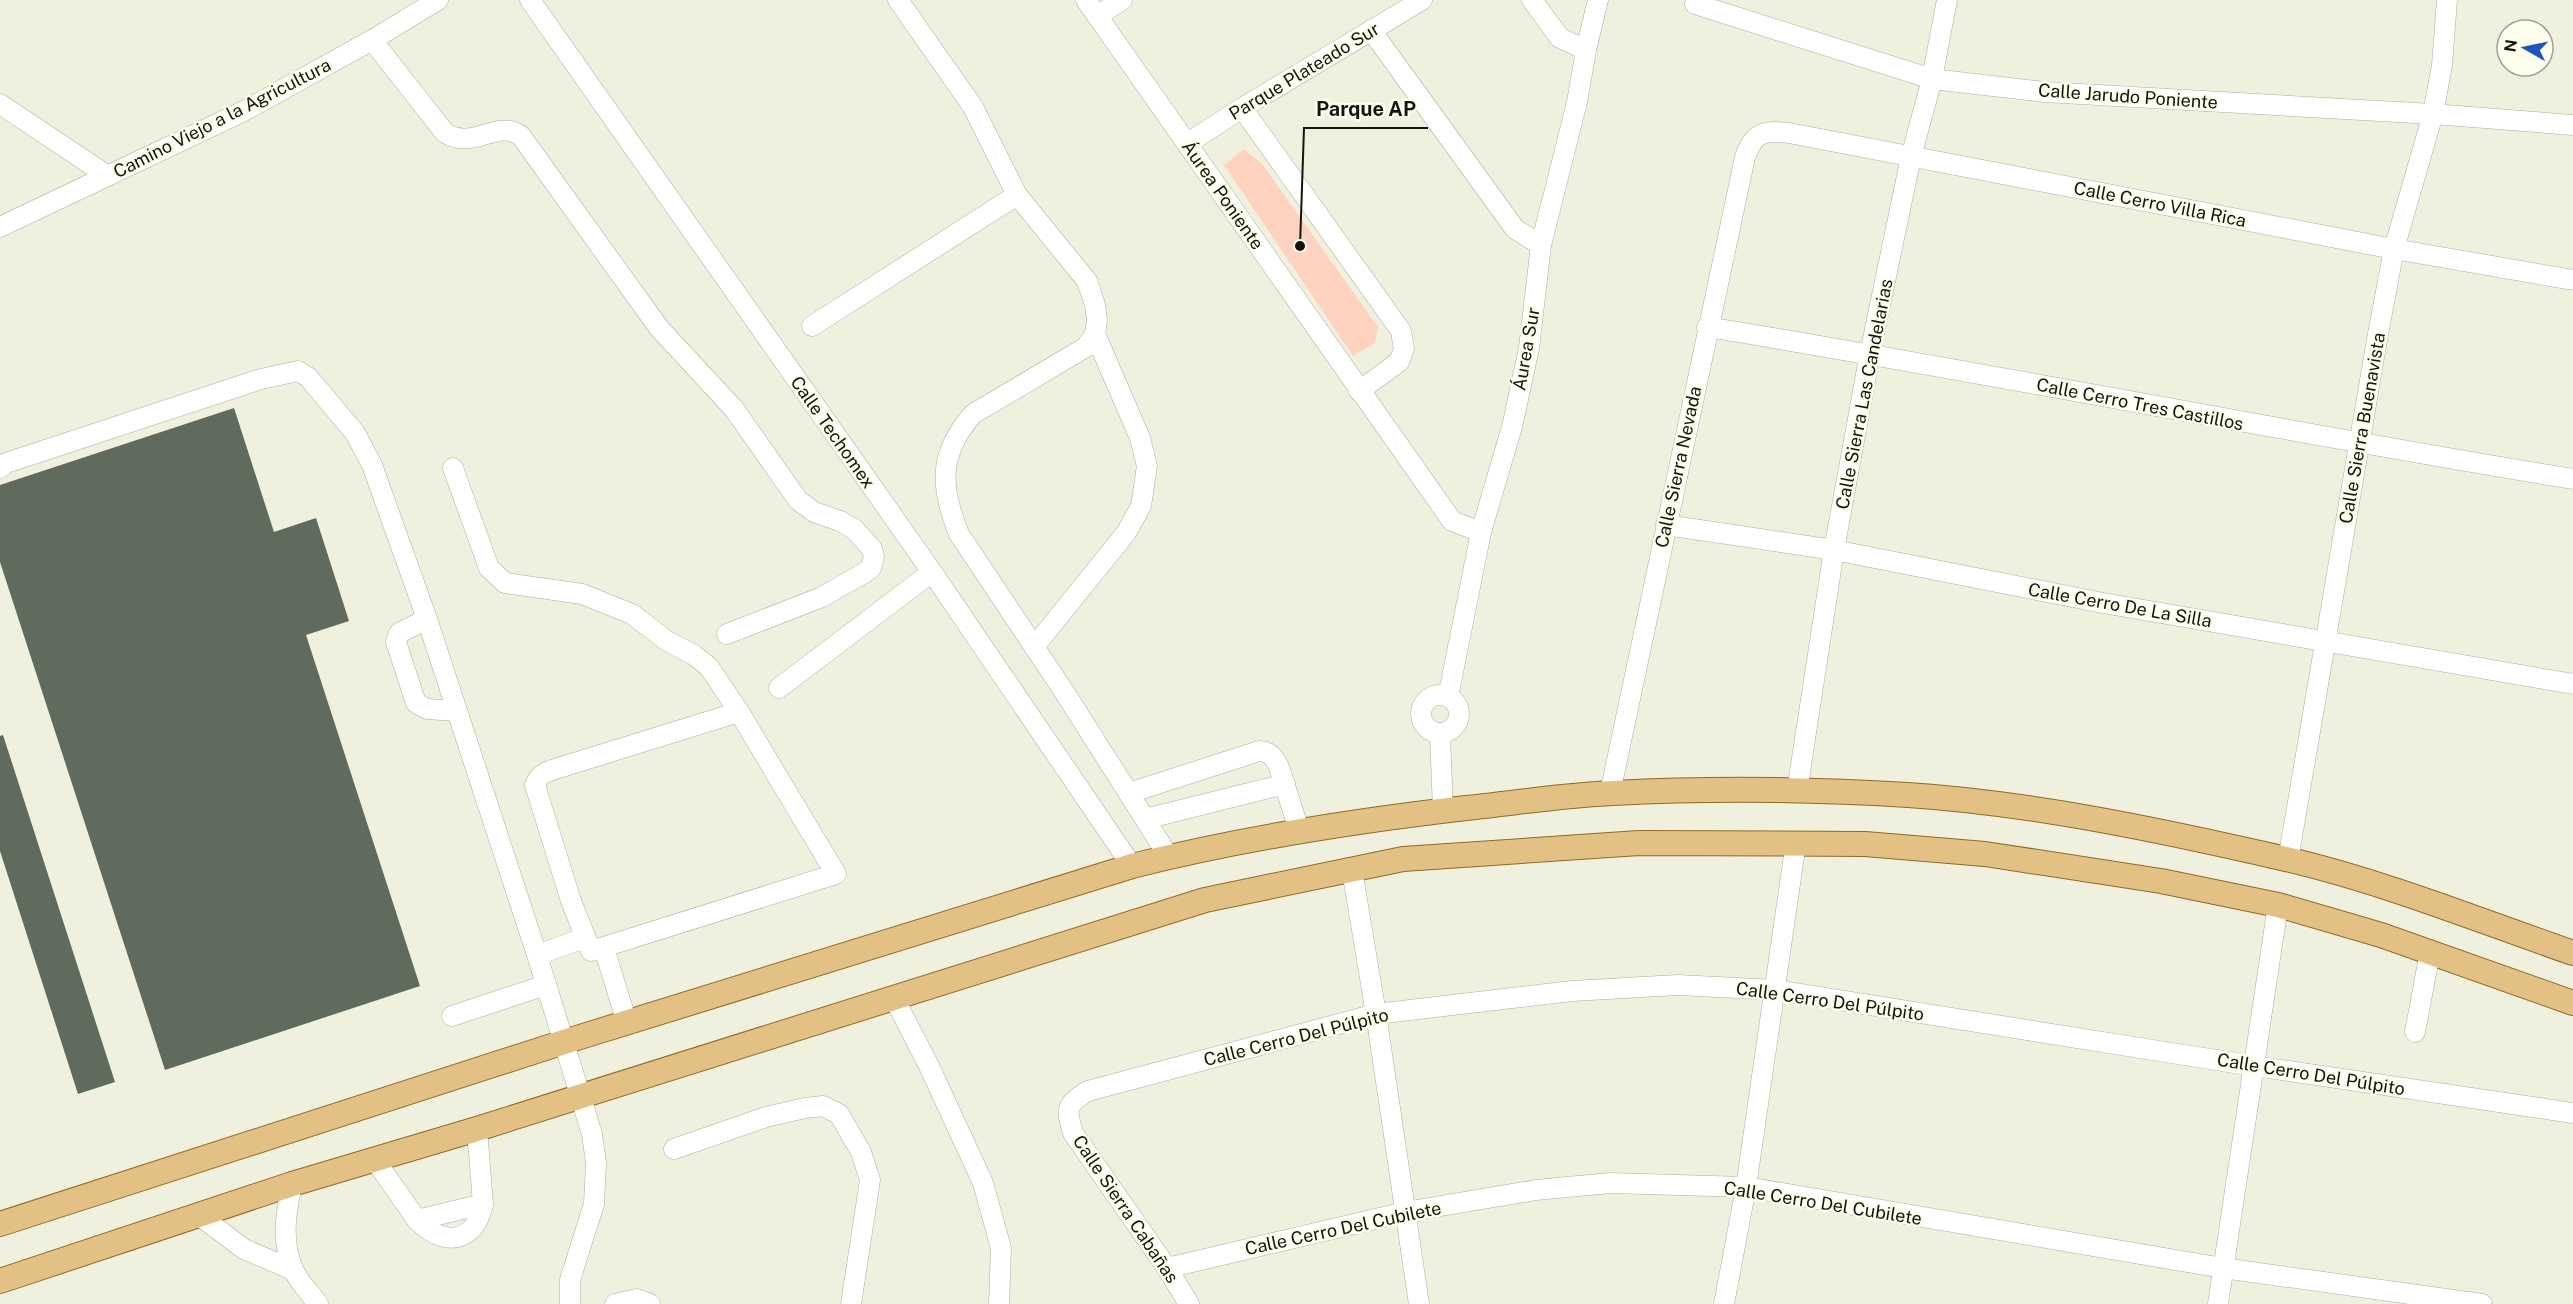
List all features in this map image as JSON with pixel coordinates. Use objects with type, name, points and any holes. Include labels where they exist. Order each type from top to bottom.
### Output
[{"type":"main road","points":[[0,1224],[564,1042],[1132,866],[1217,845],[1363,819],[1610,793],[1797,791],[1909,795],[2003,805],[2098,820],[2288,860],[2430,902],[2573,953]]},
{"type":"main road","points":[[0,1281],[292,1184],[477,1129],[1205,900],[1403,859],[1640,843],[1865,844],[1985,854],[2161,881],[2278,905],[2430,952],[2573,1003]]},
{"type":"street","name":"Camino Viejo a la Agricultura","points":[[0,227],[244,111],[372,40],[438,0]]},
{"type":"street","name":"Calle Techomex","points":[[530,0],[932,572],[1132,866]]},
{"type":"street","points":[[897,0],[973,106],[1017,195],[1087,281],[1095,305],[1095,334],[1140,438],[1147,466],[1141,506],[1126,533],[1034,647]]},
{"type":"street","points":[[1091,8],[1122,0]]},
{"type":"street","name":"Parque Plateado Sur","points":[[1188,143],[1422,0]]},
{"type":"street","points":[[1533,0],[1560,38],[1586,50]]},
{"type":"street","name":"Áurea Sur","points":[[1440,733],[1452,729],[1459,718],[1457,705],[1448,697],[1481,532],[1512,427],[1529,348],[1541,245],[1577,102],[1598,0]]},
{"type":"street","name":"Calle Sierra Las Candelarias","points":[[1797,791],[1834,550],[1870,353],[1911,157],[1932,79],[1947,0]]},
{"type":"street","name":"Calle Sierra Buenavista","points":[[2288,860],[2394,249],[2433,114],[2442,64],[2447,0]]},
{"type":"street","name":"Calle Jarudo Poniente","points":[[1695,4],[1739,8],[1932,79],[2045,92],[2433,114],[2573,125]]},
{"type":"street","name":"Áurea Poniente","points":[[1091,8],[1452,521],[1481,532]]},
{"type":"street","points":[[1371,30],[1515,229],[1541,245]]},
{"type":"street","points":[[372,40],[445,133],[455,139],[466,140],[505,129],[515,131],[521,136],[659,327],[734,409],[798,500],[814,512],[840,521],[854,529],[872,549],[874,557],[871,567],[855,578],[822,597],[727,634]]},
{"type":"street","points":[[0,104],[108,176]]},
{"type":"street","points":[[1242,108],[1401,331],[1404,349],[1399,362],[1359,391]]},
{"type":"street","name":"Calle Cerro Villa Rica","points":[[1750,143],[1759,135],[1772,131],[2394,249],[2573,280]]},
{"type":"street","name":"Calle Sierra Nevada","points":[[1610,793],[1707,327],[1750,143]]},
{"type":"street","points":[[812,326],[1017,195]]},
{"type":"street","name":"Calle Cerro Tres Castillos","points":[[1707,327],[1870,353],[2359,444],[2573,479]]},
{"type":"street","points":[[1095,334],[1086,347],[973,414],[961,428],[951,446],[944,489],[959,534],[1169,857]]},
{"type":"street","points":[[0,468],[6,463],[93,434],[261,380],[298,371],[308,377],[362,444],[427,619],[537,955],[592,1134],[596,1163],[594,1204],[570,1280],[570,1304]]},
{"type":"street","points":[[453,468],[489,568],[497,577],[505,583],[582,594],[632,614],[667,641],[694,655],[709,667],[739,712],[836,874],[591,951],[536,784],[537,778],[568,765],[739,712]]},
{"type":"street","name":"Calle Cerro De La Silla","points":[[1666,525],[1834,550],[2103,603],[2573,684]]},
{"type":"street","points":[[779,688],[932,572]]},
{"type":"street","points":[[427,619],[399,633],[396,642],[402,662],[416,703],[427,709],[457,711]]},
{"type":"street","points":[[1443,811],[1440,733],[1434,732],[1425,725],[1422,720],[1422,707],[1425,702],[1436,695],[1448,697]]},
{"type":"street","points":[[1129,793],[1265,751],[1274,758],[1285,784],[1299,830]]},
{"type":"street","points":[[1145,819],[1285,784]]},
{"type":"street","points":[[1724,1304],[1746,1187],[1796,842]]},
{"type":"street","points":[[1352,870],[1419,1304]]},
{"type":"street","points":[[2218,1304],[2278,905]]},
{"type":"street","points":[[537,955],[585,938]]},
{"type":"street","points":[[604,948],[627,1023]]},
{"type":"street","points":[[2415,1032],[2430,952]]},
{"type":"street","points":[[452,1016],[546,985]]},
{"type":"street","name":"Calle Cerro Del Púlpito","points":[[1067,1113],[1073,1100],[1088,1091],[1376,1014],[1584,990],[1678,985],[1775,990],[2254,1066],[2573,1113]]},
{"type":"street","points":[[894,998],[929,1066],[983,1183],[1001,1248],[999,1304]]},
{"type":"street","points":[[674,1149],[766,1117],[805,1107],[823,1106],[839,1114],[861,1152],[870,1180],[851,1304]]},
{"type":"street","name":"Calle Sierra Cabañas","points":[[1067,1113],[1073,1133],[1167,1268],[1189,1304]]},
{"type":"street","points":[[375,1160],[428,1232],[437,1237],[450,1238],[464,1235],[472,1229],[483,1204],[477,1129]]},
{"type":"street","name":"Calle Cerro Del Cubilete","points":[[1167,1268],[1405,1212],[1536,1190],[1610,1183],[1746,1187],[2223,1268],[2482,1304]]},
{"type":"street","points":[[292,1184],[285,1226],[288,1252],[293,1270],[316,1303]]},
{"type":"street","points":[[200,1216],[244,1249],[293,1270]]},
{"type":"street","points":[[615,1304],[637,1299],[651,1304]]},
{"type":"shaded area","points":[[1244,149],[1262,164],[1378,327],[1375,343],[1353,356],[1224,165]]},
{"type":"building","points":[[234,408],[274,532],[316,518],[349,621],[306,635],[420,986],[165,1070],[0,562],[0,485]]},
{"type":"building","points":[[3,735],[115,1082],[78,1094],[0,851],[0,736]]},
{"type":"place","name":"Parque AP","points":[[1300,246]]}]
